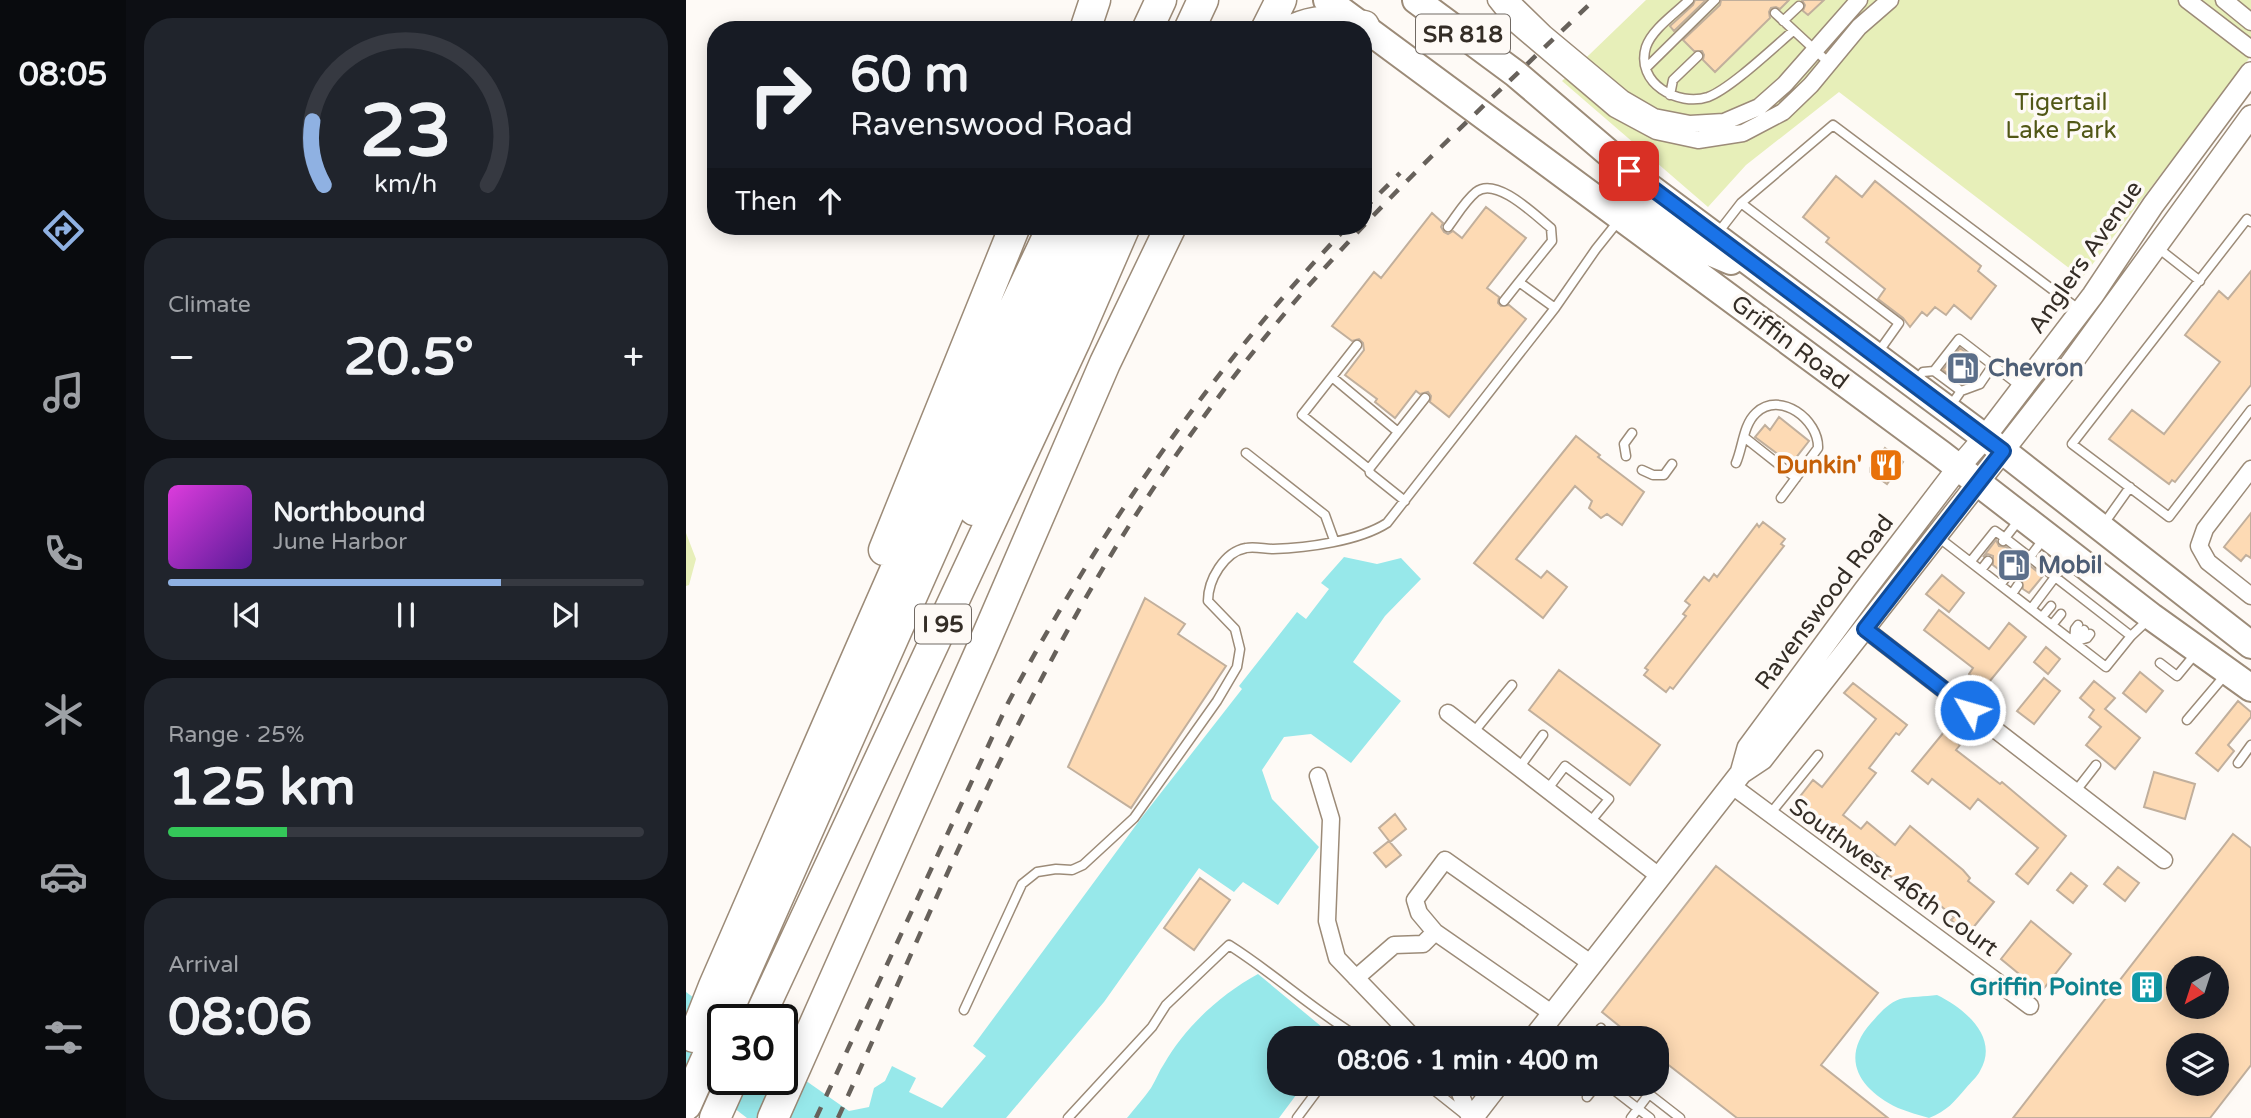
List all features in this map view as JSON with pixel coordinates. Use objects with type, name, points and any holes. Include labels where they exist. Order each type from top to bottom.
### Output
[{"type":"highway","points":[[1088,21],[1095,0]]},
{"type":"highway","points":[[1151,21],[1161,0]]},
{"type":"highway","points":[[1168,21],[1177,0]]},
{"type":"highway","points":[[1193,21],[1203,0]]},
{"type":"highway","points":[[1214,21],[1223,0]]},
{"type":"highway","points":[[1270,21],[1281,0]]},
{"type":"highway","points":[[845,686],[847,645],[1010,235]]},
{"type":"highway","name":"I 95","points":[[741,1004],[845,686],[1049,235]]},
{"type":"highway","points":[[741,1004],[1072,235]]},
{"type":"highway","points":[[741,1004],[1097,235]]},
{"type":"highway","name":"I 95","points":[[742,1004],[1069,354],[1121,235]]},
{"type":"highway","points":[[773,1118],[976,663],[1105,363],[1167,235]]},
{"type":"highway","name":"I 95","points":[[686,1057],[707,1038]]},
{"type":"highway","points":[[686,1104],[707,1066]]},
{"type":"highway","points":[[701,1118],[711,1095]]},
{"type":"highway","points":[[715,1118],[725,1095]]},
{"type":"main road","name":"Griffin Road","points":[[1327,0],[1357,21]]},
{"type":"main road","name":"Griffin Road","points":[[1416,0],[1516,74],[1645,184],[1715,237],[1876,356],[1924,378],[1954,400],[1994,444],[2251,645]]},
{"type":"main road","name":"Griffin Road","points":[[1372,32],[1968,475],[2152,617],[2251,688]]},
{"type":"main road","points":[[1527,146],[1552,150],[1616,191],[1631,191],[1645,184]]},
{"type":"main road","points":[[1622,217],[1630,210],[1650,214],[1698,247],[1769,277]]},
{"type":"street","points":[[1496,0],[1516,25],[1615,109],[1644,126],[1683,139],[1712,139],[1756,128],[1790,107],[1859,27],[1890,0]]},
{"type":"street","points":[[1510,0],[1545,34],[1623,99],[1654,117],[1672,122],[1706,124],[1724,122],[1744,115],[1772,97],[1859,0]]},
{"type":"street","points":[[2187,0],[2251,49]]},
{"type":"street","points":[[2224,0],[2251,22]]},
{"type":"street","name":"Anglers Avenue","points":[[1994,444],[2022,388],[2081,311],[2147,214],[2251,73]]},
{"type":"street","name":"Anglers Avenue","points":[[1968,475],[2115,306],[2251,116]]},
{"type":"street","points":[[2251,469],[2205,529],[2199,546],[2208,562],[2251,596]]},
{"type":"street","name":"Ravenswood Road","points":[[1544,1026],[1736,779],[1762,759],[1938,536],[1968,475]]},
{"type":"street","name":"Ravenswood Road","points":[[1736,779],[1748,748],[1864,591],[1968,475]]},
{"type":"street","points":[[1865,629],[2164,860]]},
{"type":"street","points":[[1448,713],[1659,876]]},
{"type":"street","points":[[1318,776],[1331,818],[1327,921],[1337,958],[1402,1026]]},
{"type":"street","name":"Southwest 46th Court","points":[[1736,779],[1770,814],[2030,1006]]},
{"type":"street","points":[[1553,1014],[1435,932],[1419,913],[1415,900],[1445,860],[1592,964]]},
{"type":"street","points":[[1356,978],[1394,945],[1423,944],[1435,932]]},
{"type":"street","points":[[1462,1096],[1471,1118],[1489,1096]]},
{"type":"lane","points":[[1689,0],[1652,36],[1644,56],[1653,82],[1680,99],[1697,99],[1721,90],[1793,31]]},
{"type":"lane","points":[[1647,67],[1716,0]]},
{"type":"lane","points":[[1783,21],[1799,6]]},
{"type":"lane","points":[[1775,13],[1829,63]]},
{"type":"lane","points":[[1670,95],[1673,80],[1698,55]]},
{"type":"lane","points":[[1715,237],[1741,203],[1833,125],[2081,311]]},
{"type":"lane","points":[[1448,227],[1477,190],[1489,186],[1500,189],[1551,228],[1552,241],[1504,301]]},
{"type":"lane","points":[[1741,203],[1899,323],[1876,356]]},
{"type":"lane","points":[[964,1010],[1022,884],[1037,872],[1072,870],[1083,865],[1134,818],[1217,701],[1237,667],[1240,649],[1235,629],[1209,601],[1208,586],[1226,559],[1246,548],[1286,548],[1372,533],[1387,523],[1555,308],[1622,217]]},
{"type":"lane","points":[[2251,222],[2247,219],[2072,444],[2169,517],[2251,410]]},
{"type":"lane","points":[[2157,247],[2200,281]]},
{"type":"lane","points":[[1519,282],[1555,308]]},
{"type":"lane","points":[[1924,378],[1947,360],[1959,338],[2022,388]]},
{"type":"lane","points":[[1357,345],[1302,415],[1369,468],[1370,473],[1405,501]]},
{"type":"lane","points":[[1954,400],[1980,384],[1993,365]]},
{"type":"lane","points":[[1967,375],[1980,384]]},
{"type":"lane","points":[[1332,377],[1398,432]]},
{"type":"lane","points":[[1369,468],[1425,398]]},
{"type":"lane","points":[[1736,463],[1754,414],[1766,405],[1776,403],[1791,409],[1806,420],[1818,439],[1818,448],[1781,498]]},
{"type":"lane","points":[[1626,456],[1624,444],[1632,433]]},
{"type":"lane","points":[[1744,437],[1796,478]]},
{"type":"lane","points":[[1247,453],[1325,515],[1334,540]]},
{"type":"lane","points":[[1642,470],[1653,475],[1664,475],[1672,464]]},
{"type":"lane","points":[[2101,528],[2130,487]]},
{"type":"lane","points":[[2004,540],[2022,516]]},
{"type":"lane","points":[[1970,561],[1995,531],[2055,577],[2095,616],[2131,636]]},
{"type":"lane","points":[[2029,559],[2046,535]]},
{"type":"lane","points":[[1938,536],[2106,667],[2131,636],[2152,617]]},
{"type":"lane","points":[[2031,609],[2072,555]]},
{"type":"lane","points":[[1981,570],[1987,561]]},
{"type":"lane","points":[[2000,585],[2007,576]]},
{"type":"lane","points":[[2012,594],[2018,585]]},
{"type":"lane","points":[[2042,617],[2050,606]]},
{"type":"lane","points":[[2052,625],[2061,614]]},
{"type":"lane","points":[[2074,642],[2084,630]]},
{"type":"lane","points":[[2160,663],[2176,676],[2198,650]]},
{"type":"lane","points":[[2187,720],[2228,672]]},
{"type":"lane","points":[[1473,733],[1512,685]]},
{"type":"lane","points":[[1519,768],[1543,735]]},
{"type":"lane","points":[[2238,763],[2251,746]]},
{"type":"lane","points":[[1770,814],[1818,755]]},
{"type":"lane","points":[[2076,792],[2096,765]]},
{"type":"lane","points":[[1547,790],[1565,766],[1609,799],[1590,822]]},
{"type":"lane","points":[[1068,1118],[1152,1027],[1166,1004],[1229,945],[1340,1026]]},
{"type":"lane","points":[[1297,1118],[1313,1096]]},
{"type":"lane","points":[[1442,1096],[1471,1118]]},
{"type":"lane","points":[[1622,1096],[1650,1118]]},
{"type":"lane","points":[[1631,1118],[1647,1096]]},
{"type":"lane","points":[[1652,1096],[1680,1118]]},
{"type":"green space","name":"Tigertail Lake Park","points":[[1646,0],[2251,0],[2251,56],[2082,278],[1839,92],[1746,165],[1708,207],[1562,81]]},
{"type":"green space","points":[[686,533],[696,559],[689,585],[686,586]]},
{"type":"water","points":[[1344,557],[1377,564],[1401,558],[1421,579],[1385,616],[1353,662],[1401,701],[1351,763],[1311,734],[1284,737],[1262,770],[1272,799],[1319,847],[1278,905],[1243,882],[1234,892],[1199,868],[1104,1002],[1006,1118],[747,1118],[717,1095],[798,1095],[798,1075],[849,1111],[869,1107],[874,1088],[885,1081],[892,1066],[916,1078],[909,1092],[942,1108],[986,1056],[973,1046],[1142,817],[1242,689],[1239,686],[1297,612],[1306,619],[1329,589],[1321,583]]},
{"type":"water","points":[[1258,974],[1321,1026],[1267,1026],[1267,1096],[1295,1096],[1279,1118],[1127,1118],[1151,1088],[1173,1050],[1193,1024],[1230,992]]},
{"type":"water","points":[[686,992],[707,1007],[707,1087],[686,1071]]},
{"type":"water","points":[[1937,995],[1968,1016],[1982,1035],[1986,1047],[1985,1059],[1977,1075],[1954,1102],[1929,1118],[1898,1108],[1873,1092],[1864,1083],[1855,1061],[1861,1036],[1887,1006],[1909,997]]},
{"type":"building","points":[[1695,0],[1706,0],[1674,31],[1670,26]]},
{"type":"building","points":[[1721,0],[1789,0],[1780,9],[1771,8],[1770,18],[1715,72],[1703,60],[1702,51],[1694,51],[1683,40],[1720,5]]},
{"type":"building","points":[[1802,0],[1824,0],[1808,15],[1803,11],[1805,5]]},
{"type":"building","points":[[1836,176],[1862,197],[1875,181],[1981,266],[1978,271],[1996,286],[1971,319],[1954,305],[1946,315],[1935,307],[1927,316],[1922,312],[1910,327],[1903,318],[1878,299],[1885,289],[1826,242],[1829,238],[1803,217]]},
{"type":"building","points":[[1486,207],[1526,238],[1487,288],[1499,297],[1498,303],[1501,306],[1509,305],[1526,319],[1449,417],[1430,402],[1431,396],[1428,392],[1420,394],[1416,391],[1395,418],[1375,402],[1377,399],[1345,375],[1364,350],[1363,343],[1359,339],[1352,341],[1332,326],[1374,272],[1381,278],[1432,213],[1443,223],[1441,227],[1444,232],[1448,234],[1453,231],[1462,238]]},
{"type":"building","points":[[2251,271],[2251,385],[2175,482],[2172,480],[2169,484],[2109,439],[2132,410],[2164,434],[2220,362],[2185,335],[2219,291],[2228,299]]},
{"type":"building","points":[[1960,348],[1977,361],[1971,370],[1962,371],[1961,383],[1943,370]]},
{"type":"building","points":[[1779,417],[1809,441],[1791,464],[1755,437],[1765,425],[1770,430]]},
{"type":"building","points":[[1576,436],[1600,455],[1598,457],[1644,492],[1622,525],[1607,514],[1601,518],[1589,508],[1592,501],[1575,486],[1516,559],[1541,578],[1547,571],[1567,587],[1543,618],[1474,563]]},
{"type":"building","name":"Dunkin'","points":[[1885,448],[1903,462],[1887,484],[1870,472],[1870,468]]},
{"type":"building","points":[[2251,513],[2251,558],[2246,555],[2241,561],[2224,547]]},
{"type":"building","points":[[1763,522],[1785,539],[1781,544],[1784,546],[1673,689],[1670,687],[1666,692],[1644,675],[1648,670],[1645,668],[1686,616],[1683,614],[1690,605],[1685,601],[1704,577],[1709,581],[1714,574],[1717,577],[1757,524],[1759,527]]},
{"type":"building","points":[[1996,540],[1999,546],[2006,547],[2043,576],[2029,593],[2023,589],[2022,580],[2012,580],[2013,574],[2010,570],[2002,572],[1993,565],[1993,556],[1988,554],[1983,557]]},
{"type":"building","points":[[1942,575],[1964,593],[1949,612],[1926,594]]},
{"type":"building","points":[[1145,598],[1185,624],[1178,634],[1226,666],[1131,808],[1068,767]]},
{"type":"building","points":[[1939,610],[1989,649],[2009,623],[2026,637],[1985,687],[1969,674],[1973,668],[1924,630]]},
{"type":"building","points":[[2046,647],[2060,659],[2048,674],[2034,662]]},
{"type":"building","points":[[1559,670],[1660,745],[1630,785],[1529,710]]},
{"type":"building","points":[[2140,672],[2163,691],[2146,712],[2123,693]]},
{"type":"building","points":[[2044,678],[2060,691],[2034,724],[2017,711]]},
{"type":"building","points":[[2094,681],[2115,698],[2105,709],[2140,738],[2115,769],[2086,745],[2101,727],[2089,717],[2094,710],[2080,698]]},
{"type":"building","points":[[1853,683],[1907,725],[1899,735],[1896,733],[1869,768],[1876,773],[1843,815],[1861,829],[1867,822],[1895,845],[1910,826],[1963,870],[1970,878],[1968,881],[1994,902],[1968,934],[1951,920],[1954,917],[1911,881],[1904,878],[1899,883],[1885,872],[1890,866],[1872,852],[1867,858],[1826,825],[1824,828],[1794,804],[1813,780],[1822,787],[1876,719],[1844,693]]},
{"type":"building","points":[[2238,701],[2251,712],[2251,717],[2228,745],[2234,751],[2218,771],[2196,753]]},
{"type":"building","points":[[1944,732],[1960,745],[1956,750],[2000,784],[2002,782],[2066,836],[2028,884],[2016,874],[2038,848],[1978,799],[1970,809],[1932,779],[1928,784],[1912,771]]},
{"type":"building","points":[[2154,772],[2195,784],[2185,819],[2144,807]]},
{"type":"building","points":[[1395,814],[1406,829],[1390,842],[1379,828]]},
{"type":"building","name":"Griffin Pointe","points":[[2233,834],[2251,848],[2251,1065],[2229,1093],[2229,1033],[2166,1033],[2166,1096],[2227,1096],[2210,1118],[2013,1118]]},
{"type":"building","points":[[1389,841],[1401,855],[1386,867],[1374,853]]},
{"type":"building","points":[[1716,866],[1878,993],[1821,1065],[1888,1118],[1737,1118],[1669,1065],[1669,1026],[1619,1026],[1602,1012]]},
{"type":"building","points":[[2118,867],[2139,883],[2125,901],[2104,884]]},
{"type":"building","points":[[2071,873],[2087,886],[2073,903],[2057,890]]},
{"type":"building","points":[[1200,878],[1230,900],[1194,950],[1164,928]]},
{"type":"building","points":[[2031,921],[2071,954],[2041,992],[2001,959]]},
{"type":"railway","points":[[1372,217],[1594,0]]},
{"type":"railway","points":[[1372,201],[1400,173]]},
{"type":"railway","points":[[816,1118],[1008,703],[1043,638],[1120,513],[1205,393],[1250,336],[1340,235]]},
{"type":"railway","points":[[838,1118],[955,856],[1040,682],[1086,598],[1135,516],[1189,437],[1275,325],[1355,235]]},
{"type":"place","name":"Chevron","points":[[1963,368]]},
{"type":"place","name":"Dunkin'","points":[[1886,465]]},
{"type":"place","name":"Mobil","points":[[2014,565]]},
{"type":"place","name":"Griffin Pointe","points":[[2147,987]]},
{"type":"route","points":[[1629,171],[2003,451],[1865,629],[1970,710]]}]
